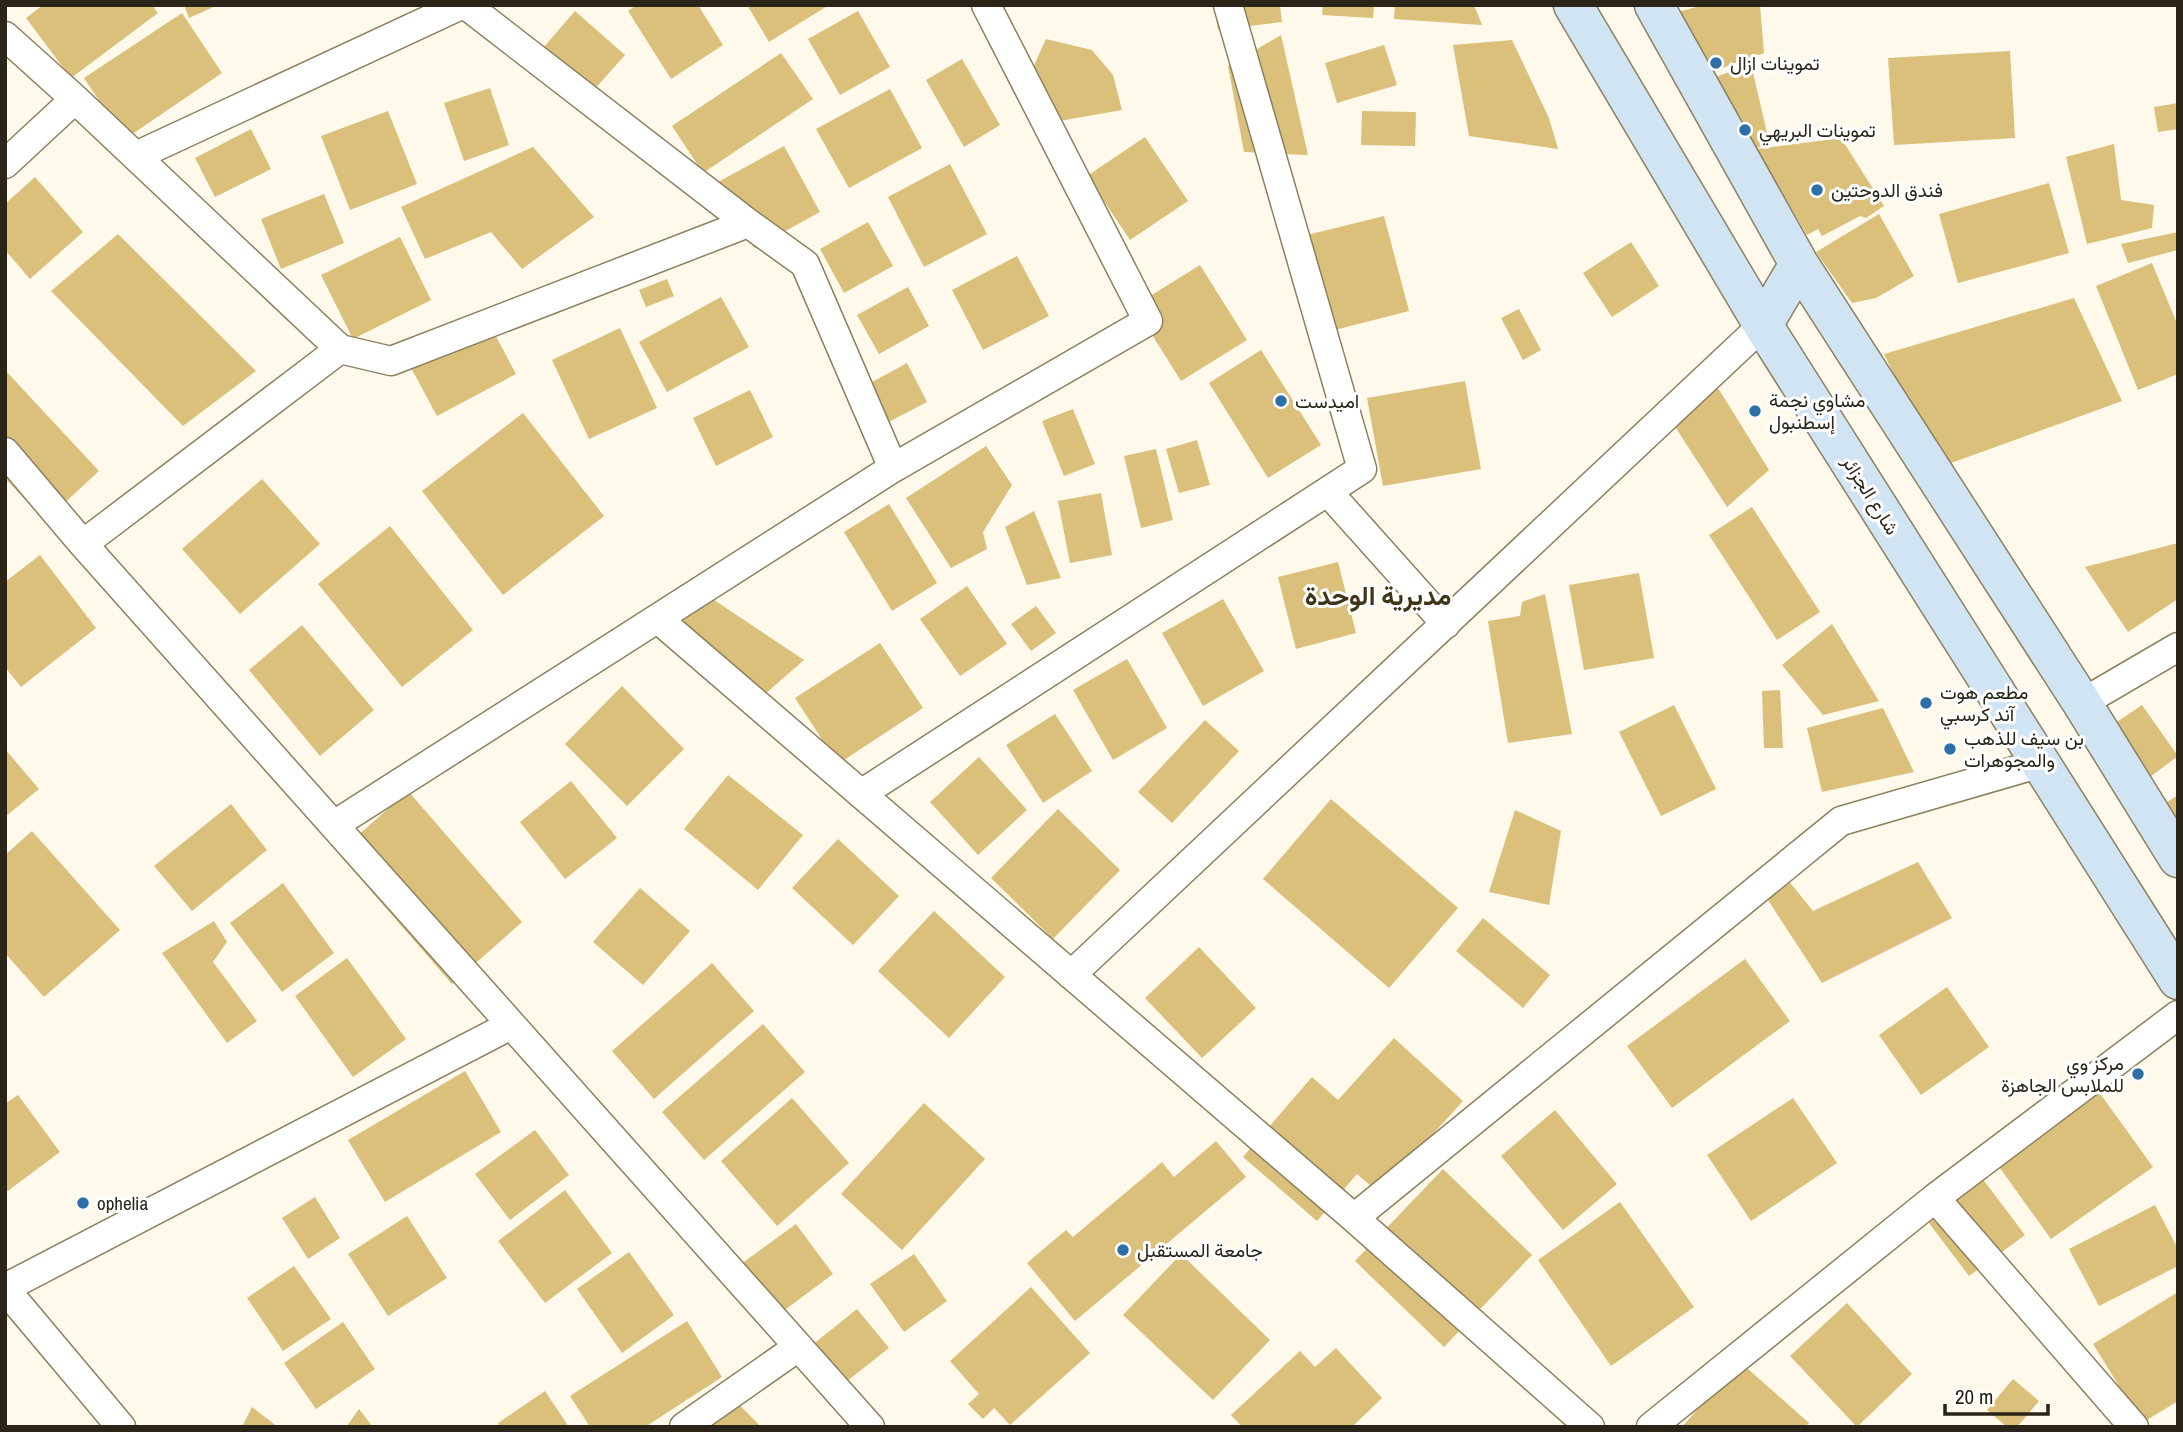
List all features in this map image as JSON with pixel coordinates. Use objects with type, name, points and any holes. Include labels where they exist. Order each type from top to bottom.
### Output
[{"type":"main road","name":"شارع الجزائر","points":[[1573,5],[1763,325],[2178,980]]},
{"type":"main road","points":[[1654,5],[1799,264],[2082,703],[2178,858]]},
{"type":"main road","points":[[1763,325],[1799,264]]},
{"type":"street","points":[[136,156],[464,5],[805,264],[893,468]]},
{"type":"street","points":[[334,825],[893,468],[1148,321],[986,5]]},
{"type":"street","points":[[861,794],[1362,469],[1228,5]]},
{"type":"street","points":[[5,36],[340,349],[391,361],[748,223]]},
{"type":"street","points":[[5,164],[75,99]]},
{"type":"street","points":[[1071,975],[1763,325]]},
{"type":"street","points":[[83,544],[340,349]]},
{"type":"street","points":[[5,452],[83,544],[870,1427]]},
{"type":"street","points":[[1328,492],[1446,624]]},
{"type":"street","points":[[658,619],[1354,1218],[1590,1427]]},
{"type":"street","points":[[2082,703],[2178,647]]},
{"type":"street","points":[[1354,1218],[1841,821],[2041,763]]},
{"type":"street","points":[[1651,1427],[1935,1198],[2178,1015]]},
{"type":"street","points":[[121,1427],[5,1288],[511,1025]]},
{"type":"street","points":[[1935,1198],[2134,1427]]},
{"type":"street","points":[[684,1427],[798,1347]]},
{"type":"building","points":[[43,5],[152,5],[158,13],[71,78],[26,18]]},
{"type":"building","points":[[184,5],[218,5],[189,18]]},
{"type":"building","points":[[636,5],[698,5],[723,45],[671,79],[628,11]]},
{"type":"building","points":[[747,5],[829,5],[769,42]]},
{"type":"building","points":[[1214,5],[1280,5],[1282,22],[1218,30]]},
{"type":"building","points":[[1323,5],[1374,5],[1373,18],[1322,15]]},
{"type":"building","points":[[1395,5],[1474,5],[1482,25],[1394,19]]},
{"type":"building","points":[[1704,5],[1760,5],[1764,53],[1705,74],[1667,15]]},
{"type":"building","points":[[575,11],[625,55],[593,91],[543,48]]},
{"type":"building","points":[[858,11],[890,67],[840,95],[808,39]]},
{"type":"building","points":[[182,13],[222,73],[125,139],[84,78]]},
{"type":"building","points":[[1281,35],[1308,155],[1244,152],[1228,66]]},
{"type":"building","points":[[1046,39],[1092,50],[1113,75],[1122,110],[1042,124],[1031,72]]},
{"type":"building","points":[[1512,40],[1549,118],[1558,149],[1469,136],[1453,45]]},
{"type":"building","points":[[1384,45],[1397,85],[1337,103],[1325,63]]},
{"type":"building","points":[[2010,51],[2015,138],[1894,145],[1888,58]]},
{"type":"building","points":[[781,53],[813,99],[703,173],[672,126]]},
{"type":"building","points":[[962,59],[1000,125],[964,147],[926,80]]},
{"type":"building","points":[[1751,64],[1770,146],[1743,149],[1702,82]]},
{"type":"building","points":[[490,88],[509,145],[464,161],[444,103]]},
{"type":"building","points":[[890,89],[922,148],[849,188],[816,129]]},
{"type":"building","points":[[2178,103],[2178,129],[2158,132],[2154,107]]},
{"type":"building","points":[[388,111],[417,184],[350,210],[321,136]]},
{"type":"building","points":[[1362,111],[1416,112],[1415,146],[1361,145]]},
{"type":"building","points":[[251,129],[271,169],[215,197],[195,158]]},
{"type":"building","points":[[1145,137],[1188,201],[1130,240],[1087,176]]},
{"type":"building","points":[[1841,138],[1884,206],[1866,218],[1860,216],[1822,236],[1818,229],[1807,235],[1756,149]]},
{"type":"building","points":[[2114,144],[2121,200],[2154,205],[2152,228],[2087,244],[2066,157]]},
{"type":"building","points":[[784,146],[820,212],[754,248],[718,182]]},
{"type":"building","points":[[533,147],[594,217],[522,269],[491,232],[425,259],[401,207]]},
{"type":"building","points":[[950,164],[987,234],[924,267],[888,197]]},
{"type":"building","points":[[35,177],[83,232],[30,279],[5,250],[5,204]]},
{"type":"building","points":[[2049,183],[2069,253],[1958,283],[1939,214]]},
{"type":"building","points":[[324,194],[344,243],[281,269],[261,219]]},
{"type":"building","points":[[1879,214],[1914,276],[1876,298],[1852,303],[1816,252]]},
{"type":"building","points":[[1384,216],[1409,311],[1331,331],[1307,235]]},
{"type":"building","points":[[868,222],[893,266],[844,293],[820,249]]},
{"type":"building","points":[[2178,232],[2178,250],[2128,263],[2121,244]]},
{"type":"building","points":[[118,234],[256,371],[183,426],[51,291]]},
{"type":"building","points":[[400,237],[431,300],[353,339],[321,275]]},
{"type":"building","points":[[1631,242],[1659,286],[1612,317],[1583,273]]},
{"type":"building","points":[[1017,256],[1049,316],[983,350],[952,290]]},
{"type":"building","points":[[2152,263],[2178,326],[2178,374],[2138,390],[2096,286]]},
{"type":"building","points":[[1200,265],[1247,340],[1181,381],[1134,306]]},
{"type":"building","points":[[667,279],[674,296],[646,307],[639,290]]},
{"type":"building","points":[[908,287],[929,326],[879,354],[857,315]]},
{"type":"building","points":[[721,297],[749,347],[667,392],[639,342]]},
{"type":"building","points":[[2074,298],[2122,401],[1940,467],[1884,354]]},
{"type":"building","points":[[1519,309],[1541,350],[1523,360],[1501,318]]},
{"type":"building","points":[[490,325],[516,374],[437,416],[410,366]]},
{"type":"building","points":[[620,328],[657,408],[589,439],[552,360]]},
{"type":"building","points":[[1261,350],[1321,445],[1268,478],[1209,383]]},
{"type":"building","points":[[907,363],[927,402],[883,425],[863,387]]},
{"type":"building","points":[[5,370],[99,471],[45,521],[5,478]]},
{"type":"building","points":[[1465,381],[1481,469],[1383,486],[1367,398]]},
{"type":"building","points":[[1718,388],[1769,470],[1727,507],[1672,422]]},
{"type":"building","points":[[750,390],[773,437],[716,466],[693,418]]},
{"type":"building","points":[[1073,409],[1095,464],[1064,476],[1042,421]]},
{"type":"building","points":[[523,413],[604,516],[503,595],[422,491]]},
{"type":"building","points":[[1197,440],[1210,485],[1179,493],[1166,449]]},
{"type":"building","points":[[986,446],[1012,485],[983,532],[987,549],[951,568],[906,498]]},
{"type":"building","points":[[1156,449],[1173,520],[1141,528],[1124,456]]},
{"type":"building","points":[[262,479],[320,544],[240,614],[182,549]]},
{"type":"building","points":[[1101,493],[1112,555],[1070,563],[1058,501]]},
{"type":"building","points":[[889,504],[937,583],[892,611],[844,532]]},
{"type":"building","points":[[1752,507],[1820,612],[1777,640],[1709,535]]},
{"type":"building","points":[[1034,511],[1061,578],[1027,585],[1005,527]]},
{"type":"building","points":[[390,526],[473,630],[402,687],[318,584]]},
{"type":"building","points":[[2178,543],[2178,599],[2128,632],[2085,567]]},
{"type":"building","points":[[40,555],[96,628],[21,687],[5,667],[5,582]]},
{"type":"building","points":[[1338,562],[1356,633],[1296,649],[1278,577]]},
{"type":"building","points":[[1639,573],[1654,658],[1584,670],[1569,585]]},
{"type":"building","points":[[967,586],[1007,644],[960,676],[920,619]]},
{"type":"building","points":[[705,594],[804,660],[764,695],[665,645]]},
{"type":"building","points":[[1545,594],[1572,734],[1508,743],[1488,621],[1520,616],[1522,602]]},
{"type":"building","points":[[1223,599],[1264,671],[1203,706],[1162,633]]},
{"type":"building","points":[[1036,606],[1056,633],[1031,651],[1011,624]]},
{"type":"building","points":[[1832,624],[1879,701],[1823,715],[1782,665]]},
{"type":"building","points":[[302,625],[374,710],[320,756],[249,670]]},
{"type":"building","points":[[880,643],[923,708],[838,764],[795,698]]},
{"type":"building","points":[[1127,659],[1167,728],[1113,760],[1073,690]]},
{"type":"building","points":[[622,686],[684,749],[627,806],[565,744]]},
{"type":"building","points":[[1780,690],[1783,748],[1764,748],[1762,691]]},
{"type":"building","points":[[1674,705],[1716,789],[1661,816],[1619,732]]},
{"type":"building","points":[[2142,705],[2178,756],[2146,780],[2108,728]]},
{"type":"building","points":[[1883,708],[1914,772],[1822,792],[1807,728]]},
{"type":"building","points":[[1055,714],[1092,771],[1043,803],[1006,745]]},
{"type":"building","points":[[1205,720],[1239,751],[1172,823],[1138,792]]},
{"type":"building","points":[[5,749],[39,789],[5,817]]},
{"type":"building","points":[[979,757],[1027,810],[978,855],[930,802]]},
{"type":"building","points":[[728,775],[803,835],[758,890],[684,829]]},
{"type":"building","points":[[571,781],[617,838],[565,879],[520,822]]},
{"type":"building","points":[[408,791],[522,922],[452,984],[338,853]]},
{"type":"building","points":[[2178,795],[2178,832],[2161,806]]},
{"type":"building","points":[[1331,799],[1458,908],[1389,988],[1263,879]]},
{"type":"building","points":[[231,804],[267,850],[192,911],[154,866]]},
{"type":"building","points":[[1058,809],[1120,870],[1053,939],[991,878]]},
{"type":"building","points":[[1515,810],[1561,831],[1549,905],[1489,892]]},
{"type":"building","points":[[32,831],[120,930],[44,997],[5,953],[5,855]]},
{"type":"building","points":[[838,839],[899,896],[853,945],[792,888]]},
{"type":"building","points":[[1918,862],[1952,918],[1822,983],[1764,894],[1784,875],[1813,911]]},
{"type":"building","points":[[283,883],[334,953],[282,992],[230,923]]},
{"type":"building","points":[[640,888],[690,931],[643,985],[593,942]]},
{"type":"building","points":[[934,911],[1005,977],[949,1038],[878,971]]},
{"type":"building","points":[[1483,918],[1550,975],[1523,1008],[1456,951]]},
{"type":"building","points":[[214,921],[227,942],[213,962],[257,1021],[227,1043],[162,953]]},
{"type":"building","points":[[1199,947],[1256,1008],[1202,1058],[1145,998]]},
{"type":"building","points":[[347,958],[406,1039],[353,1077],[295,996]]},
{"type":"building","points":[[1745,959],[1790,1021],[1672,1108],[1627,1046]]},
{"type":"building","points":[[712,963],[754,1011],[654,1099],[612,1051]]},
{"type":"building","points":[[1947,987],[1989,1047],[1921,1095],[1879,1035]]},
{"type":"building","points":[[763,1024],[805,1072],[704,1160],[662,1112]]},
{"type":"building","points":[[1394,1038],[1463,1101],[1379,1193],[1357,1174],[1317,1221],[1243,1157],[1312,1077],[1338,1100]]},
{"type":"building","points":[[465,1071],[501,1132],[385,1202],[348,1140]]},
{"type":"building","points":[[2099,1092],[2153,1167],[2051,1239],[1997,1164]]},
{"type":"building","points":[[18,1095],[60,1152],[5,1193],[5,1104]]},
{"type":"building","points":[[792,1098],[849,1163],[777,1226],[721,1161]]},
{"type":"building","points":[[1793,1098],[1837,1163],[1751,1221],[1707,1155]]},
{"type":"building","points":[[924,1103],[985,1159],[902,1250],[841,1194]]},
{"type":"building","points":[[1555,1110],[1617,1184],[1563,1230],[1501,1156]]},
{"type":"building","points":[[535,1130],[569,1175],[510,1220],[475,1174]]},
{"type":"building","points":[[1216,1141],[1246,1177],[1075,1321],[1027,1263],[1066,1230],[1073,1237],[1162,1162],[1174,1177]]},
{"type":"building","points":[[1443,1169],[1532,1255],[1444,1347],[1355,1261]]},
{"type":"building","points":[[1982,1178],[2025,1235],[1969,1276],[1926,1219]]},
{"type":"building","points":[[565,1190],[612,1253],[545,1303],[498,1241]]},
{"type":"building","points":[[315,1197],[340,1238],[308,1259],[282,1218]]},
{"type":"building","points":[[1620,1202],[1694,1307],[1611,1366],[1538,1260]]},
{"type":"building","points":[[2155,1205],[2178,1249],[2178,1266],[2099,1306],[2069,1249]]},
{"type":"building","points":[[407,1216],[447,1278],[388,1316],[348,1254]]},
{"type":"building","points":[[796,1224],[833,1274],[774,1318],[737,1267]]},
{"type":"building","points":[[629,1252],[674,1315],[622,1353],[577,1289]]},
{"type":"building","points":[[914,1254],[947,1301],[904,1332],[870,1284]]},
{"type":"building","points":[[1181,1254],[1270,1340],[1213,1400],[1123,1315]]},
{"type":"building","points":[[294,1266],[331,1319],[283,1351],[247,1298]]},
{"type":"building","points":[[1031,1287],[1090,1353],[1010,1425],[994,1408],[983,1419],[968,1404],[979,1394],[950,1361]]},
{"type":"building","points":[[2178,1292],[2178,1401],[2142,1423],[2093,1344]]},
{"type":"building","points":[[1847,1303],[1912,1374],[1857,1427],[1790,1356]]},
{"type":"building","points":[[857,1309],[889,1348],[832,1393],[801,1354]]},
{"type":"building","points":[[687,1321],[722,1377],[645,1427],[590,1427],[570,1396]]},
{"type":"building","points":[[343,1322],[375,1369],[316,1409],[284,1363]]},
{"type":"building","points":[[1336,1348],[1382,1398],[1352,1427],[1242,1427],[1231,1415],[1300,1351],[1315,1367]]},
{"type":"building","points":[[1739,1361],[1809,1423],[1805,1427],[1682,1427]]},
{"type":"building","points":[[2013,1379],[2039,1401],[2017,1427],[2007,1427],[1987,1410]]},
{"type":"building","points":[[725,1390],[761,1427],[689,1427]]},
{"type":"building","points":[[545,1391],[569,1427],[501,1427],[498,1423]]},
{"type":"building","points":[[252,1407],[278,1427],[242,1427]]},
{"type":"building","points":[[359,1409],[373,1427],[346,1427]]},
{"type":"place","name":"تموينات ازال","points":[[1716,63]]},
{"type":"place","name":"تموينات البريهي","points":[[1745,130]]},
{"type":"place","name":"فندق الدوحتين","points":[[1817,190]]},
{"type":"place","name":"اميدست","points":[[1281,401]]},
{"type":"place","name":"مشاوي نجمة إسطنبول","points":[[1755,411]]},
{"type":"place","name":"مطعم هوت آند كرسبي","points":[[1926,703]]},
{"type":"place","name":"بن سيف للذهب والمجوهرات","points":[[1950,749]]},
{"type":"place","name":"مركز وي للملابس الجاهزة","points":[[2138,1074]]},
{"type":"place","name":"ophelia","points":[[83,1203]]},
{"type":"place","name":"جامعة المستقبل","points":[[1123,1250]]},
{"type":"district","name":"مديرية الوحدة","points":[[1378,595]]}]
